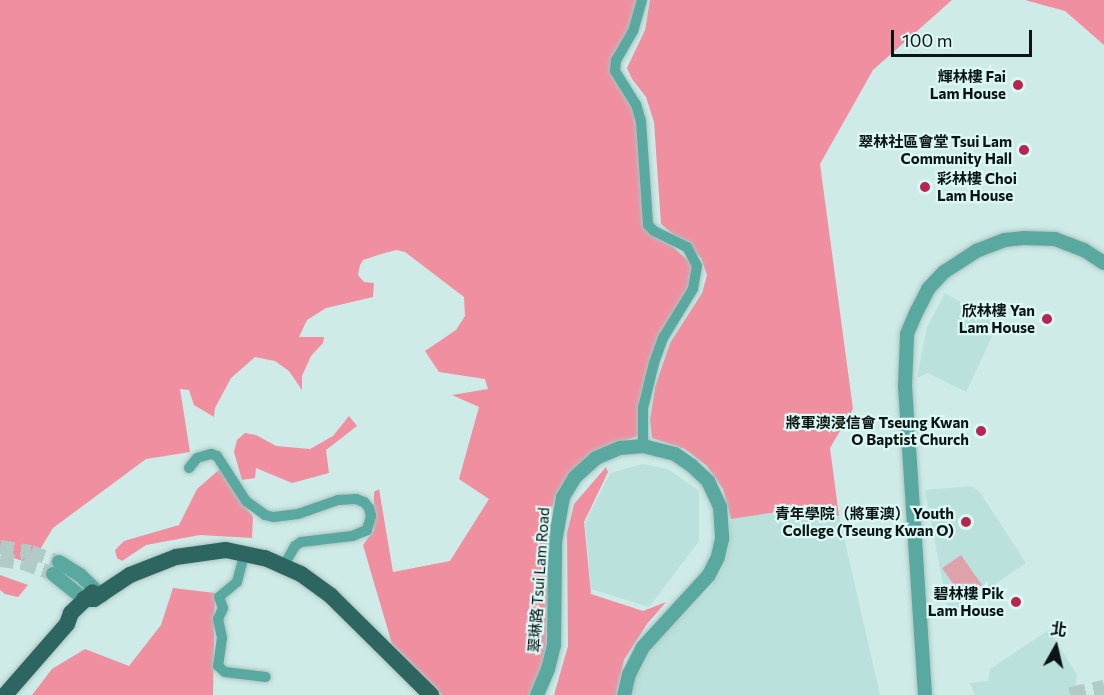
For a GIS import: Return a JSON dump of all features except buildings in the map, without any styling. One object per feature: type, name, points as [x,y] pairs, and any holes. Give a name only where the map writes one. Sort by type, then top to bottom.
[{"type":"main road","points":[[4,695],[67,624],[70,613],[92,595],[130,575],[193,553],[245,552],[284,565],[332,596],[431,695]]},
{"type":"street","points":[[642,0],[633,31],[615,60],[615,71],[636,104],[641,121],[648,225],[654,231],[687,248],[698,266],[693,289],[663,338],[654,363],[643,408],[643,446]]},
{"type":"street","points":[[925,695],[905,360],[908,334],[917,311],[928,289],[944,272],[976,251],[1005,240],[1023,237],[1064,242],[1104,263]]},
{"type":"street","name":"翠琳路 Tsui Lam Road","points":[[537,695],[548,669],[554,645],[555,542],[563,497],[575,477],[596,458],[620,448],[643,446],[675,454],[708,481],[720,507],[723,539],[718,557],[709,575],[643,647],[629,674],[624,695]]},
{"type":"street","points":[[189,468],[196,458],[211,454],[217,456],[246,501],[265,514],[274,517],[298,514],[338,500],[356,499],[364,502],[369,508],[371,516],[367,530],[352,536],[302,542],[295,546],[284,565]]},
{"type":"street","points":[[245,552],[237,582],[219,597],[223,608],[218,619],[222,638],[218,666],[225,672],[266,677]]},
{"type":"street","points":[[56,568],[80,575],[92,595],[56,568]]},
{"type":"shaded area","points":[[0,0],[640,0],[617,68],[637,102],[652,228],[692,264],[696,275],[646,385],[638,436],[593,451],[570,473],[557,492],[549,518],[546,645],[541,668],[529,695],[442,695],[392,644],[363,545],[374,530],[374,492],[379,489],[393,572],[450,561],[489,499],[459,479],[479,407],[452,395],[488,389],[485,379],[439,372],[425,351],[456,330],[465,316],[464,297],[405,252],[396,250],[363,260],[358,275],[364,282],[374,283],[373,297],[326,308],[307,320],[299,337],[324,337],[323,343],[311,356],[302,376],[302,390],[289,371],[275,361],[255,357],[231,378],[215,408],[214,417],[194,405],[189,390],[180,389],[190,452],[146,459],[53,528],[31,564],[0,553]]},
{"type":"shaded area","points":[[650,0],[952,0],[873,70],[820,164],[853,409],[830,448],[839,516],[810,507],[731,519],[723,489],[707,466],[685,449],[652,438],[650,420],[655,387],[670,343],[702,293],[707,275],[701,258],[661,224],[654,122],[646,97],[632,79],[627,68],[645,30]]},
{"type":"shaded area","points":[[1025,0],[1104,0],[1104,45],[1065,11]]},
{"type":"shaded area","points":[[945,293],[970,308],[988,306],[998,324],[966,392],[928,373],[917,378],[927,327]]},
{"type":"shaded area","points":[[349,416],[357,426],[326,450],[329,473],[292,483],[256,468],[255,478],[242,480],[234,452],[237,440],[245,433],[256,435],[276,446],[310,449],[333,436]]},
{"type":"shaded area","points":[[643,464],[668,469],[699,491],[699,541],[649,607],[591,589],[585,523],[610,473]]},
{"type":"shaded area","points":[[606,467],[608,472],[584,522],[591,594],[643,611],[666,602],[647,624],[624,660],[616,695],[554,695],[568,646],[567,533],[574,504]]},
{"type":"shaded area","points":[[220,469],[253,517],[252,538],[200,535],[146,545],[122,561],[117,558],[115,550],[124,541],[179,525],[197,489]]},
{"type":"shaded area","name":"青年學院（將軍澳） Youth College (Tseung Kwan O)","points":[[971,486],[979,491],[1026,563],[949,616],[925,490]]},
{"type":"shaded area","points":[[810,507],[839,516],[880,695],[632,695],[637,677],[654,646],[710,589],[722,571],[729,550],[731,519]]},
{"type":"shaded area","points":[[961,555],[985,589],[966,603],[942,568]]},
{"type":"shaded area","points":[[0,575],[28,585],[18,597],[5,594],[0,590]]},
{"type":"shaded area","points":[[173,588],[215,593],[213,695],[32,695],[52,669],[85,649],[129,666],[161,625]]},
{"type":"shaded area","points":[[1049,630],[1077,675],[1074,695],[975,695],[970,683],[988,681],[990,669]]},
{"type":"tunnel","points":[[0,547],[31,552],[59,562]]},
{"type":"tunnel","points":[[0,560],[23,563],[53,574]]},
{"type":"tunnel","points":[[1070,695],[1104,688]]},
{"type":"place","name":"輝林樓 Fai Lam House","points":[[1018,85]]},
{"type":"place","name":"翠林社區會堂 Tsui Lam Community Hall","points":[[1024,150]]},
{"type":"place","name":"彩林樓 Choi Lam House","points":[[925,187]]},
{"type":"place","name":"欣林樓 Yan Lam House","points":[[1047,319]]},
{"type":"place","name":"將軍澳浸信會 Tseung Kwan O Baptist Church","points":[[981,431]]},
{"type":"place","name":"青年學院（將軍澳） Youth College (Tseung Kwan O)","points":[[966,522]]},
{"type":"place","name":"碧林樓 Pik Lam House","points":[[1016,602]]}]
